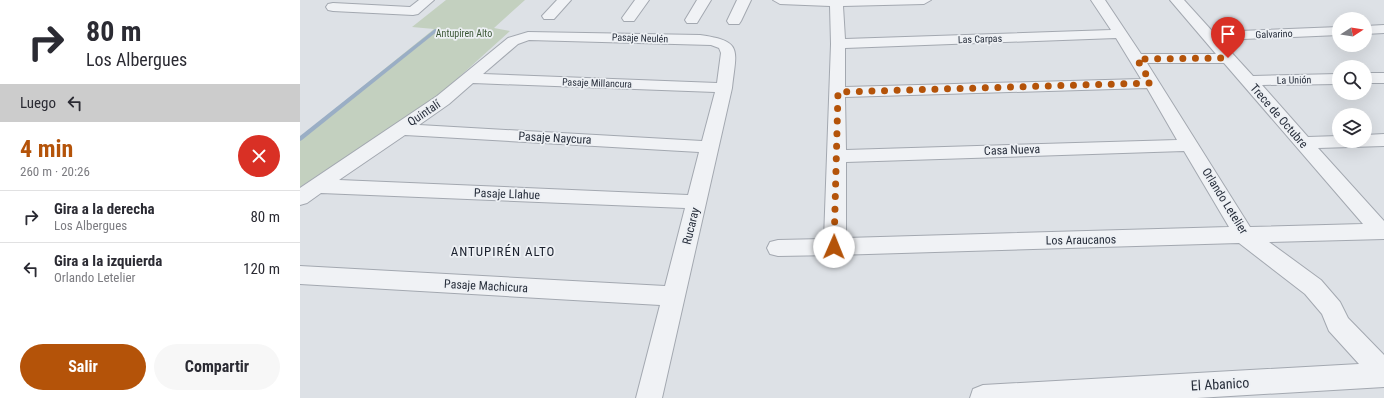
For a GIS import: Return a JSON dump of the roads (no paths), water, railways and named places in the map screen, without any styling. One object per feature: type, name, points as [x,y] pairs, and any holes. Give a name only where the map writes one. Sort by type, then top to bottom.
[{"type":"street","points":[[333,7],[413,11],[428,0]]},
{"type":"street","points":[[549,16],[564,0]]},
{"type":"street","points":[[629,18],[642,0]]},
{"type":"street","points":[[692,20],[704,0]]},
{"type":"street","points":[[734,21],[744,0]]},
{"type":"street","points":[[787,0],[836,2],[924,0]]},
{"type":"street","name":"Orlando Letelier","points":[[1098,0],[1137,59],[1245,236],[1313,287],[1332,309],[1338,324],[1384,374]]},
{"type":"street","name":"Trece de Octubre","points":[[1177,0],[1302,143],[1382,231]]},
{"type":"street","points":[[834,247],[835,156],[838,92],[836,2]]},
{"type":"street","points":[[1372,30],[1384,29]]},
{"type":"street","name":"Galvarino","points":[[1209,36],[1332,31]]},
{"type":"street","name":"Las Carpas","points":[[838,44],[1121,34]]},
{"type":"street","name":"Pasaje Neulén","points":[[547,35],[700,39],[714,41],[726,46],[728,53]]},
{"type":"street","name":"Quintalí","points":[[300,198],[443,100],[513,41],[528,36],[547,35]]},
{"type":"street","name":"Rucaray","points":[[649,398],[724,88],[728,53]]},
{"type":"street","points":[[1137,59],[1228,58]]},
{"type":"street","name":"Pasaje Millancura","points":[[470,78],[724,88]]},
{"type":"street","points":[[1372,78],[1384,78]]},
{"type":"street","name":"La Unión","points":[[1249,81],[1332,79]]},
{"type":"street","points":[[838,92],[1151,83]]},
{"type":"street","name":"Pasaje Naycura","points":[[401,129],[709,147]]},
{"type":"street","points":[[1372,141],[1384,140]]},
{"type":"street","points":[[1302,143],[1332,142]]},
{"type":"street","name":"Casa Nueva","points":[[835,156],[1190,145]]},
{"type":"street","name":"Pasaje Llahue","points":[[317,186],[697,202]]},
{"type":"street","name":"Los Araucanos","points":[[778,248],[1382,231]]},
{"type":"street","name":"Pasaje Machicura","points":[[300,275],[673,296]]},
{"type":"street","name":"El Abanico","points":[[984,398],[1219,391],[1384,374]]},
{"type":"waterway","points":[[300,139],[437,30]]},
{"type":"district","name":"ANTUPIRÉN ALTO","points":[[503,251]]},
{"type":"park label","name":"Antupiren Alto","points":[[464,33]]}]
